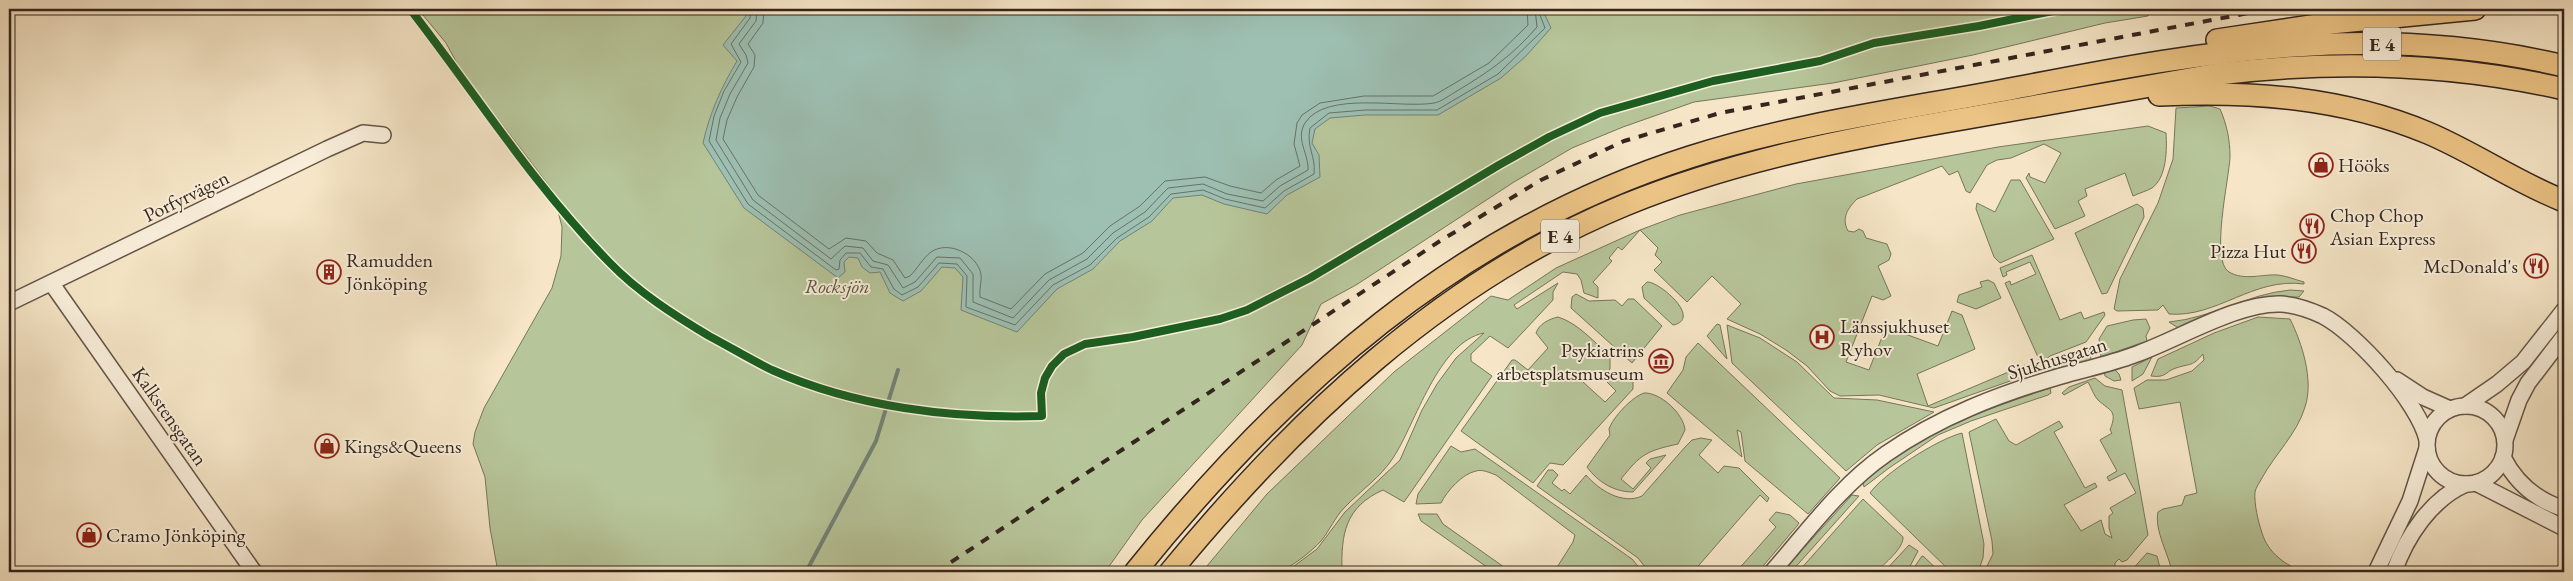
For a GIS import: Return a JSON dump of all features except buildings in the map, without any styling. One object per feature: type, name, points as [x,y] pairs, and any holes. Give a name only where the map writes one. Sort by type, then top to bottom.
[{"type":"highway","points":[[2124,67],[2193,45],[2251,33],[2475,9]]},
{"type":"highway","name":"E 4","points":[[1135,572],[1189,507],[1262,430],[1359,339],[1426,288],[1467,261],[1564,208],[1690,157],[1810,126],[2124,67],[2207,53],[2283,45],[2342,43],[2463,49],[2506,54],[2564,66]]},
{"type":"highway","name":"E 4","points":[[1170,572],[1282,447],[1376,358],[1412,329],[1483,279],[1574,228],[1661,191],[1759,160],[1887,131],[2218,74],[2298,66],[2344,64],[2453,70],[2498,76],[2564,89]]},
{"type":"highway","points":[[2059,101],[2234,94],[2295,98],[2338,105],[2385,118],[2427,133],[2471,154],[2526,186],[2564,201]]},
{"type":"street","name":"Porfyrvägen","points":[[9,303],[52,284],[327,149],[364,133],[383,134]]},
{"type":"street","name":"Kalkstensgatan","points":[[52,284],[254,572]]},
{"type":"street","name":"Sjukhusgatan","points":[[1772,572],[1853,482],[1884,455],[1930,425],[1984,401],[2133,356],[2238,312],[2279,304],[2312,311],[2325,317],[2344,331],[2386,372],[2414,408],[2427,444]]},
{"type":"street","points":[[2376,572],[2410,501],[2431,427],[2439,416],[2457,408],[2511,374],[2564,310]]},
{"type":"street","points":[[2394,572],[2407,541],[2430,511],[2447,494],[2488,477],[2498,468],[2503,457],[2505,440],[2518,400],[2528,383],[2564,336]]},
{"type":"street","name":"Sjukhusgatan","points":[[2386,372],[2423,397],[2457,408]]},
{"type":"street","points":[[2457,408],[2483,410],[2491,415],[2502,430],[2505,440]]},
{"type":"street","points":[[2427,444],[2433,466],[2440,474],[2457,483],[2471,484],[2564,528]]},
{"type":"street","points":[[2503,457],[2521,484],[2547,502],[2564,509]]},
{"type":"green space","name":"Rocksjön","points":[[418,9],[2149,9],[2148,16],[2105,23],[1973,55],[1833,83],[1694,102],[1623,127],[1572,148],[1514,182],[1356,285],[1321,304],[1302,345],[1142,520],[1105,572],[498,572],[490,528],[485,477],[473,444],[475,432],[484,408],[552,288],[561,256],[562,227],[553,191],[460,69],[446,43]]},
{"type":"green space","points":[[2210,106],[2220,109],[2229,145],[2230,157],[2221,237],[2221,252],[2224,265],[2229,272],[2235,275],[2278,275],[2304,282],[2304,284],[2286,283],[2268,286],[2203,310],[2186,314],[2169,314],[2163,305],[2158,310],[2117,311],[2114,309],[2120,279],[2158,203],[2173,159],[2176,108]]},
{"type":"green space","points":[[2148,126],[2166,133],[2166,155],[2163,170],[2161,177],[2152,188],[2133,196],[2125,173],[2085,189],[2087,196],[2078,201],[2085,216],[2055,229],[2026,178],[2029,173],[2030,177],[2045,183],[2061,153],[2044,144],[2011,158],[1997,160],[1987,165],[1970,193],[1966,191],[1958,171],[1949,175],[1942,166],[1857,199],[1854,202],[1846,214],[1846,226],[1848,231],[1854,232],[1859,229],[1863,231],[1866,238],[1887,244],[1891,254],[1889,260],[1878,266],[1891,296],[1883,300],[1872,296],[1846,362],[1869,370],[1886,327],[1938,346],[1952,311],[1962,315],[1975,349],[1917,374],[1928,406],[2025,365],[2029,370],[2027,375],[1934,408],[1879,395],[1840,396],[1830,391],[1807,366],[1786,350],[1760,334],[1727,319],[1741,304],[1712,276],[1687,302],[1654,270],[1662,262],[1655,255],[1658,248],[1640,230],[1680,215],[1796,184],[1998,147]]},
{"type":"green space","points":[[2011,180],[2020,180],[2054,239],[2000,263],[1994,257],[1976,209],[1977,203],[1995,212]]},
{"type":"green space","points":[[2137,204],[2143,208],[2144,217],[2107,293],[2102,294],[2075,233]]},
{"type":"green space","points":[[1640,230],[1622,250],[1618,247],[1609,258],[1612,261],[1593,282],[1598,287],[1598,298],[1584,293],[1581,280],[1577,274],[1563,272],[1514,305],[1517,309],[1558,283],[1553,292],[1553,300],[1508,348],[1490,336],[1471,354],[1471,361],[1492,376],[1404,502],[1383,490],[1370,497],[1353,513],[1345,534],[1342,572],[1317,570],[1315,572],[1286,572],[1317,549],[1345,512],[1400,460],[1422,410],[1437,384],[1456,358],[1484,333],[1468,340],[1454,351],[1441,367],[1402,443],[1388,465],[1345,507],[1321,541],[1307,554],[1289,567],[1273,573],[1202,572],[1267,494],[1394,372],[1491,296],[1508,300],[1556,268]]},
{"type":"green space","points":[[2032,255],[2060,320],[2081,312],[2084,319],[2104,312],[2105,315],[2086,342],[2050,356],[2041,364],[2005,283],[2010,281],[2011,285],[2036,274],[2030,262],[2006,272],[2007,275],[2003,277],[2000,268]]},
{"type":"green space","points":[[1988,280],[1994,283],[2001,298],[1976,309],[1957,302],[1959,295],[1982,287],[1980,282]]},
{"type":"green space","points":[[1647,282],[1660,287],[1676,301],[1681,308],[1683,316],[1681,321],[1673,325],[1644,298],[1642,287]]},
{"type":"green space","points":[[2304,291],[2299,297],[2271,298],[2180,329],[2169,322],[2200,316],[2274,292]]},
{"type":"green space","points":[[1576,294],[1589,301],[1615,300],[1622,306],[1628,299],[1634,299],[1662,326],[1632,363],[1571,308],[1572,297]]},
{"type":"green space","points":[[1558,317],[1579,329],[1610,356],[1610,369],[1602,378],[1594,370],[1583,382],[1605,402],[1616,391],[1607,382],[1616,373],[1624,373],[1633,378],[1633,389],[1563,465],[1550,463],[1533,483],[1461,431],[1512,360],[1515,360],[1528,370],[1548,348],[1536,333],[1545,322]]},
{"type":"green space","points":[[2258,317],[2290,319],[2299,339],[2305,362],[2308,385],[2305,407],[2297,426],[2258,485],[2255,497],[2259,523],[2265,540],[2273,553],[2291,566],[2305,572],[2172,572],[2158,527],[2158,512],[2182,505],[2185,496],[2197,493],[2180,402],[2139,409],[2134,388],[2147,380],[2166,380],[2192,371],[2204,360],[2203,354],[2191,364],[2176,368],[2163,375],[2151,376],[2158,359],[2214,333]]},
{"type":"green space","points":[[2146,319],[2150,328],[2146,336],[2147,341],[2101,357],[2099,339],[2107,326]]},
{"type":"green space","points":[[1717,324],[1720,325],[1727,359],[1707,336]]},
{"type":"green space","points":[[1727,325],[1760,338],[1797,362],[1834,398],[1877,400],[1934,412],[1877,445],[1846,471],[1732,363]]},
{"type":"green space","points":[[1698,343],[1840,478],[1808,514],[1745,461],[1741,432],[1737,430],[1742,457],[1667,393],[1683,370],[1686,357]]},
{"type":"green space","points":[[2087,350],[2090,353],[2091,360],[2052,372],[2053,361]]},
{"type":"green space","points":[[2152,357],[2143,374],[2132,381],[2132,367]]},
{"type":"green space","points":[[2114,369],[2119,374],[2121,380],[2114,381],[2105,376],[2104,370]]},
{"type":"green space","points":[[2095,378],[2105,386],[2122,390],[2148,535],[2127,560],[2122,562],[2119,559],[2115,563],[2115,572],[1984,572],[1993,554],[1992,541],[1969,432],[1996,419],[2009,441],[2016,445],[2059,421],[2063,427],[2054,432],[2085,488],[2095,483],[2097,487],[2064,505],[2081,531],[2101,520],[2105,534],[2112,538],[2109,528],[2109,516],[2113,513],[2110,508],[2136,493],[2125,473],[2109,481],[2107,477],[2117,471],[2100,440],[2112,433],[2110,430],[2113,418],[2112,412],[2097,398],[2088,382],[2064,395],[2062,393],[2069,387]]},
{"type":"green space","points":[[2050,388],[2051,393],[2048,395],[1971,421],[1938,435],[1864,487],[1863,483],[1865,480],[1887,463],[1931,436],[1975,415]]},
{"type":"green space","points":[[1644,393],[1657,396],[1670,405],[1680,417],[1685,430],[1678,444],[1658,449],[1639,459],[1621,479],[1633,489],[1651,468],[1646,463],[1650,459],[1666,455],[1633,492],[1626,492],[1601,482],[1587,467],[1610,435],[1609,429],[1611,424],[1619,413],[1639,395]]},
{"type":"green space","points":[[1962,433],[1984,544],[1983,558],[1978,572],[1951,572],[1870,493],[1887,476],[1912,458],[1939,442]]},
{"type":"green space","points":[[1701,438],[1712,440],[1699,455],[1718,473],[1724,466],[1739,468],[1769,498],[1767,502],[1760,495],[1693,572],[1649,572],[1638,558],[1537,486],[1548,470],[1553,470],[1558,475],[1552,483],[1562,491],[1564,489],[1570,494],[1586,475],[1604,491],[1619,497],[1627,499],[1642,496],[1692,440]]},
{"type":"green space","points":[[1451,446],[1461,452],[1475,449],[1632,559],[1643,572],[1554,572],[1573,542],[1575,535],[1496,475],[1481,470],[1460,479],[1447,493],[1441,503],[1416,504],[1418,494]]},
{"type":"green space","points":[[1852,495],[1859,496],[1791,572],[1782,572]]},
{"type":"green space","points":[[1863,499],[1903,537],[1900,546],[1893,556],[1876,572],[1798,572]]},
{"type":"green space","points":[[1776,512],[1790,515],[1799,523],[1758,572],[1736,572],[1776,527],[1769,520]]},
{"type":"green space","points":[[1418,514],[1437,514],[1443,524],[1511,572],[1494,572],[1421,521]]},
{"type":"green space","points":[[1909,545],[1918,551],[1907,572],[1884,572]]},
{"type":"green space","points":[[2147,553],[2157,556],[2161,572],[2130,572]]},
{"type":"green space","points":[[1923,556],[1940,572],[1911,572]]},
{"type":"water","name":"Rocksjön","points":[[746,9],[1546,9],[1545,15],[1551,28],[1526,56],[1501,78],[1438,115],[1365,115],[1330,118],[1315,129],[1312,143],[1319,155],[1320,177],[1287,195],[1267,214],[1224,204],[1202,195],[1173,198],[1152,221],[1120,241],[1093,269],[1057,289],[1017,332],[961,310],[963,277],[955,268],[942,267],[921,291],[903,301],[890,293],[880,272],[870,273],[862,267],[858,258],[849,257],[844,262],[845,272],[838,278],[744,208],[703,143],[717,100],[737,61],[723,45],[746,16]]},
{"type":"waterway","points":[[806,572],[876,441],[898,370]]},
{"type":"railway","points":[[936,572],[1440,241],[1541,180],[1624,141],[1720,113],[2270,9]]},
{"type":"marked path","points":[[2129,9],[2145,13],[2162,9]]},
{"type":"cycle path","points":[[410,9],[556,203],[621,274],[670,311],[709,336],[756,362],[804,383],[870,402],[904,408],[939,413],[1008,416],[1042,416],[1041,393],[1045,378],[1052,366],[1064,354],[1085,344],[1133,337],[1220,319],[1247,310],[1310,278],[1549,137],[1600,113],[1713,81],[1820,61],[1874,43],[1979,26],[2063,9]]},
{"type":"place","name":"Hööks","points":[[2321,165]]},
{"type":"place","name":"Chop Chop Asian Express","points":[[2312,226]]},
{"type":"place","name":"Pizza Hut","points":[[2304,251]]},
{"type":"place","name":"McDonald's","points":[[2536,266]]},
{"type":"place","name":"Ramudden Jönköping","points":[[329,272]]},
{"type":"place","name":"Länssjukhuset Ryhov","points":[[1822,337]]},
{"type":"place","name":"Psykiatrins arbetsplatsmuseum","points":[[1661,361]]},
{"type":"place","name":"Kings&Queens","points":[[327,446]]},
{"type":"place","name":"Cramo Jönköping","points":[[89,535]]}]
